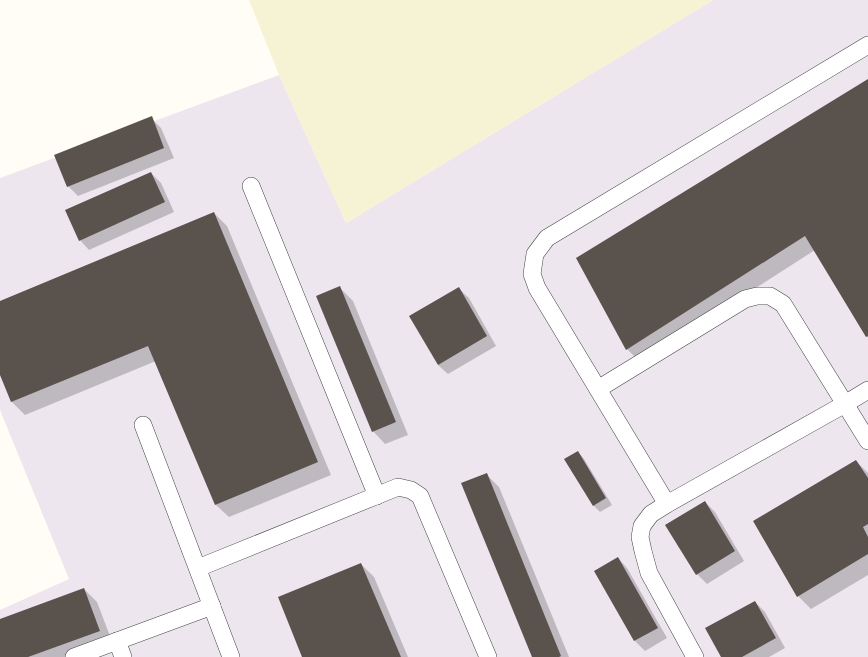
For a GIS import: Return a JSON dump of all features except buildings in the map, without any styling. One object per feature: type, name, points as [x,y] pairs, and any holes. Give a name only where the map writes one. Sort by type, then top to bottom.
[{"type":"lane","points":[[667,504],[537,288],[532,274],[535,254],[547,238],[868,45]]},
{"type":"lane","points":[[251,186],[377,496]]},
{"type":"lane","points":[[598,388],[745,299],[757,296],[770,296],[783,304],[868,441]]},
{"type":"lane","points":[[695,657],[649,573],[640,537],[642,526],[651,514],[667,504],[868,390]]},
{"type":"lane","points":[[143,425],[231,657]]},
{"type":"lane","points":[[198,568],[398,487],[411,490],[420,496],[488,657]]},
{"type":"lane","points":[[74,657],[212,606]]},
{"type":"lane","points":[[117,641],[123,657]]},
{"type":"shaded area","points":[[249,0],[713,0],[346,223],[279,75]]},
{"type":"shaded area","points":[[713,0],[868,0],[868,657],[0,657],[0,610],[69,579],[0,410],[0,178],[279,75],[346,223]]}]
